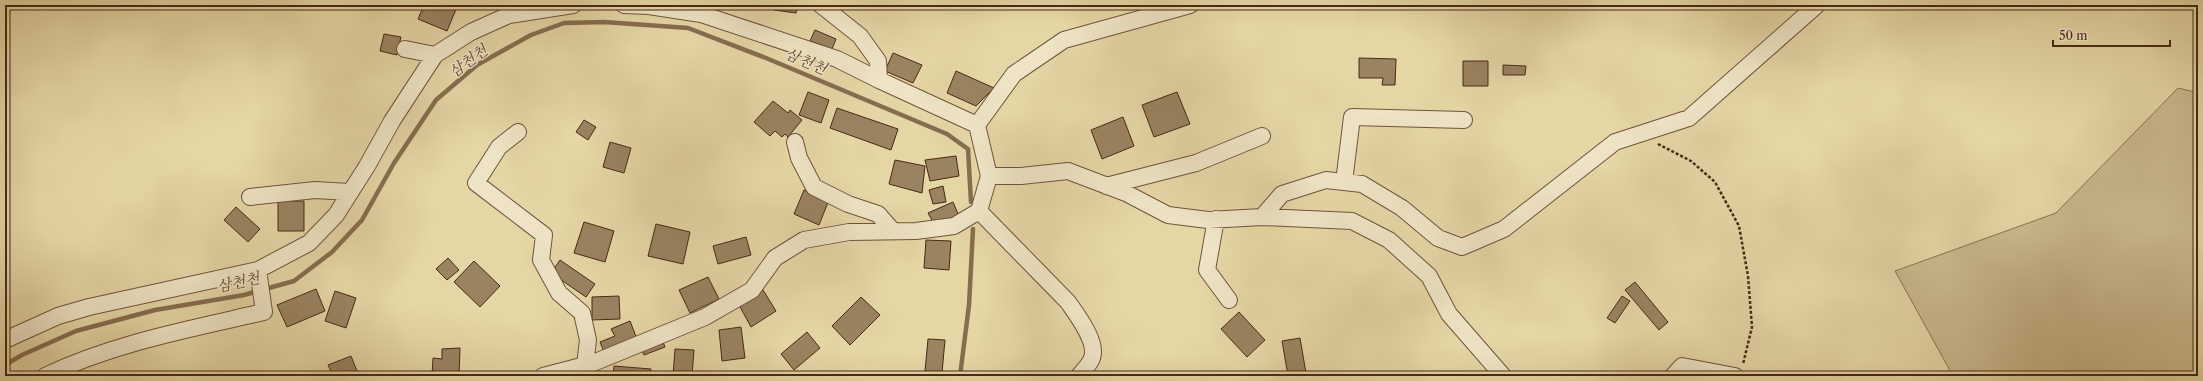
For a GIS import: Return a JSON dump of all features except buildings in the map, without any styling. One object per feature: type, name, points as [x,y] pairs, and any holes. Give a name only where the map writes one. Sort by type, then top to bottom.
[{"type":"street","points":[[5,340],[58,316],[89,307],[259,275],[309,243],[336,215],[392,121],[435,55],[470,32],[509,15],[573,5]]},
{"type":"street","points":[[624,5],[649,6],[701,14],[837,59],[977,125]]},
{"type":"street","points":[[821,5],[860,36],[878,61],[879,80]]},
{"type":"street","points":[[543,376],[585,365],[705,317],[752,290],[775,258],[804,240],[849,232],[893,231],[954,226],[980,211],[989,176],[977,125],[1014,74],[1064,40],[1190,5]]},
{"type":"street","points":[[1262,217],[1282,194],[1326,180],[1362,184],[1402,208],[1438,238],[1462,247],[1504,229],[1615,142],[1689,118],[1817,5]]},
{"type":"street","points":[[405,49],[435,55]]},
{"type":"street","points":[[1344,182],[1352,117],[1464,120]]},
{"type":"street","points":[[518,132],[499,147],[476,183],[544,235],[541,260],[559,293],[582,313],[588,340],[585,365]]},
{"type":"street","points":[[1106,186],[1196,163],[1262,136]]},
{"type":"street","points":[[794,142],[799,158],[814,187],[848,204],[878,214],[893,231]]},
{"type":"street","points":[[989,176],[1021,176],[1068,171],[1126,193],[1168,214],[1216,219],[1262,217],[1352,221],[1388,240],[1429,276],[1449,314],[1503,376]]},
{"type":"street","points":[[250,196],[315,190],[350,192]]},
{"type":"street","points":[[980,211],[1068,302],[1080,319],[1093,346],[1092,358],[1079,376]]},
{"type":"street","points":[[1216,219],[1207,270],[1229,300]]},
{"type":"street","points":[[44,376],[78,360],[157,337],[264,312],[259,275]]},
{"type":"street","points":[[1673,376],[1682,366],[1739,372]]},
{"type":"path","points":[[1640,134],[1691,161],[1715,182],[1739,226],[1748,276],[1752,327],[1739,372]]},
{"type":"shaded area","points":[[2178,88],[2198,93],[2198,376],[1953,376],[1895,271],[2056,213]]},
{"type":"waterway","name":"삼천천","points":[[5,365],[22,355],[76,331],[155,310],[244,295],[294,281],[332,252],[362,220],[394,163],[436,100],[477,65],[531,35],[564,23],[604,22],[688,28],[766,58],[947,134],[968,149],[971,202]]},
{"type":"waterway","name":"삼천천","points":[[960,376],[969,305],[973,229]]}]
